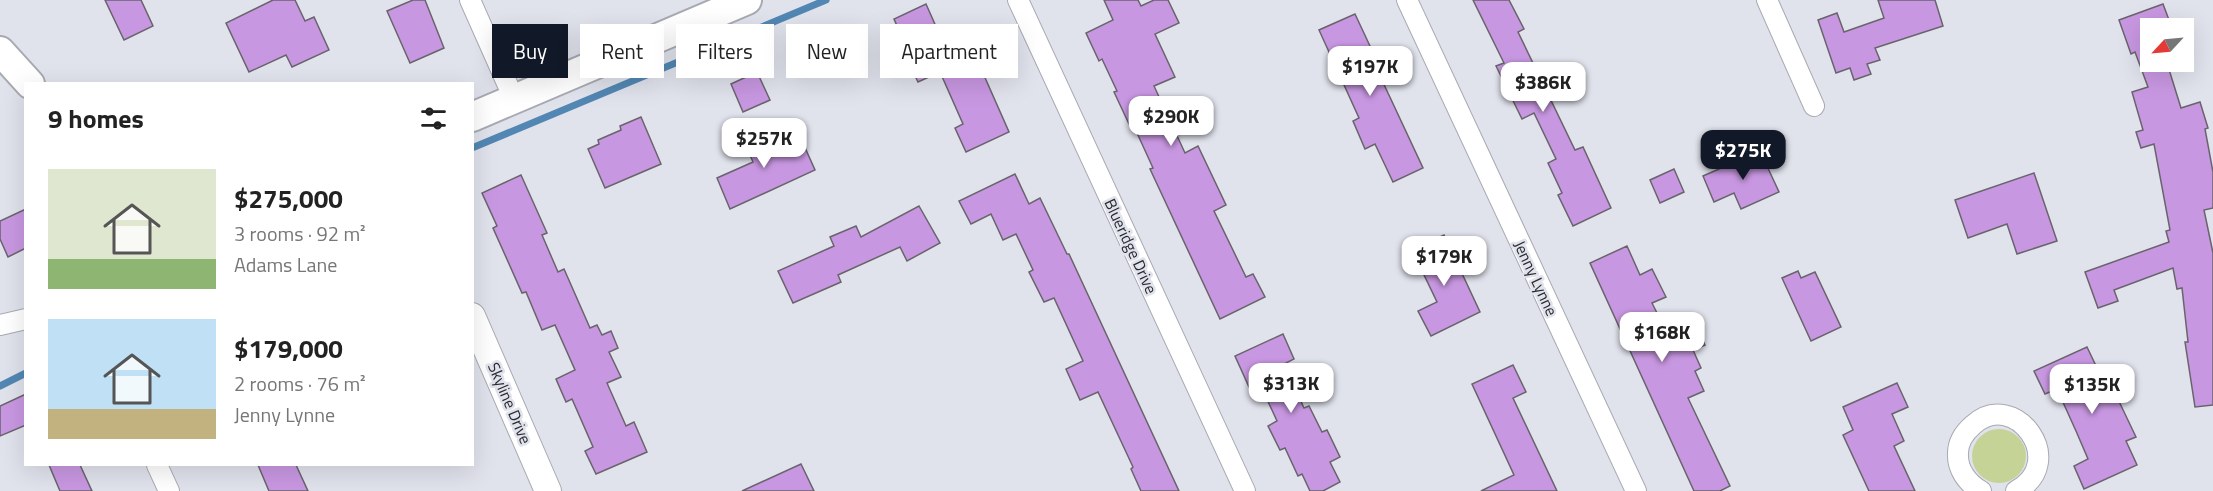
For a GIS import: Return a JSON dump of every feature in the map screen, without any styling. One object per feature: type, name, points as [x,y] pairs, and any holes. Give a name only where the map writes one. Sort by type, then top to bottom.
[{"type":"main road","points":[[474,116],[747,0]]},
{"type":"main road","points":[[0,51],[28,82]]},
{"type":"street","points":[[470,0],[514,99]]},
{"type":"street","name":"Blueridge Drive","points":[[1018,0],[1245,491]]},
{"type":"street","name":"Jenny Lynne","points":[[1407,0],[1636,491]]},
{"type":"street","points":[[1767,0],[1814,106]]},
{"type":"street","points":[[0,325],[24,319]]},
{"type":"street","name":"Skyline Drive","points":[[474,320],[548,491]]},
{"type":"street","points":[[1981,491],[1965,478],[1958,453],[1960,441],[1977,421],[1988,416],[2001,415],[2013,418],[2025,425],[2034,436],[2038,450],[2038,464],[2032,477],[2016,491]]},
{"type":"street","points":[[157,466],[169,491]]},
{"type":"green space","points":[[1994,429],[2004,429],[2018,437],[2024,446],[2026,456],[2024,466],[2018,475],[2004,483],[1994,483],[1977,471],[1972,461],[1972,451],[1984,434]]},
{"type":"building","points":[[105,0],[141,0],[153,26],[124,40]]},
{"type":"building","points":[[273,0],[295,0],[305,21],[314,17],[329,50],[292,67],[286,55],[249,72],[226,23]]},
{"type":"building","points":[[413,0],[425,0],[444,48],[410,63],[387,11]]},
{"type":"building","points":[[1104,0],[1138,0],[1141,6],[1154,0],[1168,0],[1179,23],[1155,34],[1175,77],[1154,86],[1185,153],[1198,146],[1226,205],[1214,211],[1246,277],[1253,274],[1265,297],[1220,319],[1150,169],[1153,168],[1132,122],[1129,124],[1102,59],[1099,61],[1086,33],[1113,20]]},
{"type":"building","points":[[1473,0],[1509,0],[1524,29],[1518,32],[1575,150],[1583,147],[1611,208],[1573,226],[1558,195],[1562,193],[1548,163],[1556,159],[1534,113],[1522,119],[1496,66],[1504,63]]},
{"type":"building","points":[[1878,0],[1935,0],[1943,26],[1875,48],[1880,60],[1867,64],[1871,74],[1854,80],[1850,68],[1836,73],[1818,20],[1837,13],[1844,32],[1884,18]]},
{"type":"building","points":[[926,4],[935,24],[896,24],[894,19]]},
{"type":"building","points":[[2163,4],[2168,18],[2140,18],[2140,65],[2135,52],[2131,54],[2119,20]]},
{"type":"building","points":[[1355,14],[1384,76],[1381,78],[1423,168],[1393,182],[1375,144],[1365,149],[1353,121],[1359,118],[1319,30]]},
{"type":"building","points":[[2142,72],[2170,72],[2181,108],[2200,102],[2208,128],[2205,129],[2213,172],[2213,208],[2204,210],[2213,253],[2213,405],[2195,407],[2185,342],[2188,342],[2182,288],[2177,289],[2173,268],[2114,290],[2118,301],[2098,308],[2085,272],[2169,242],[2166,231],[2170,230],[2154,144],[2141,148],[2136,132],[2143,130],[2132,92],[2148,87]]},
{"type":"building","points":[[744,78],[760,78],[770,100],[743,112],[731,84]]},
{"type":"building","points":[[943,78],[985,78],[1009,132],[966,152],[955,128],[963,124]]},
{"type":"building","points":[[641,117],[661,164],[605,188],[588,149],[599,144],[598,140],[621,130],[620,126]]},
{"type":"building","points":[[766,126],[778,152],[802,141],[815,170],[730,209],[717,178],[753,162],[742,136]]},
{"type":"building","points":[[1760,151],[1779,192],[1741,209],[1734,193],[1714,202],[1703,176]]},
{"type":"building","points":[[1674,169],[1684,192],[1660,203],[1650,180]]},
{"type":"building","points":[[2034,173],[2057,241],[2017,254],[2007,224],[1968,238],[1955,200]]},
{"type":"building","points":[[1015,174],[1029,204],[1040,198],[1069,254],[1179,491],[1141,491],[1131,469],[1133,467],[1098,392],[1080,400],[1066,369],[1083,361],[1054,298],[1044,302],[1029,272],[1033,270],[1016,234],[1003,240],[991,214],[971,224],[959,201]]},
{"type":"building","points":[[521,175],[547,233],[542,235],[558,272],[564,269],[590,328],[597,325],[602,335],[611,331],[618,348],[609,352],[621,377],[607,383],[626,426],[634,422],[647,452],[596,474],[585,451],[593,447],[572,399],[566,402],[556,379],[575,370],[555,325],[542,330],[526,292],[522,293],[493,228],[497,226],[482,193]]},
{"type":"building","points":[[919,206],[940,243],[907,261],[900,247],[838,275],[841,282],[793,303],[778,271],[834,246],[830,237],[856,226],[861,237]]},
{"type":"building","points":[[24,210],[24,249],[8,257],[0,239],[0,221]]},
{"type":"building","points":[[1444,235],[1480,312],[1431,336],[1418,311],[1437,302],[1412,250]]},
{"type":"building","points":[[1627,246],[1640,275],[1652,269],[1666,297],[1652,303],[1667,333],[1693,321],[1705,345],[1693,350],[1701,368],[1695,371],[1704,391],[1688,398],[1730,486],[1720,491],[1694,491],[1590,263]]},
{"type":"building","points":[[1798,271],[1801,278],[1815,272],[1841,327],[1811,341],[1782,278]]},
{"type":"building","points":[[1283,334],[1294,359],[1284,364],[1304,408],[1309,406],[1322,432],[1327,430],[1340,457],[1330,462],[1340,482],[1323,491],[1310,491],[1302,474],[1298,476],[1285,448],[1280,450],[1268,426],[1277,421],[1259,382],[1249,387],[1235,356]]},
{"type":"building","points":[[2087,347],[2098,370],[2106,367],[2118,392],[2115,393],[2136,437],[2126,441],[2137,465],[2084,489],[2074,466],[2088,459],[2057,389],[2045,394],[2034,371]]},
{"type":"building","points":[[1513,365],[1526,392],[1513,398],[1557,491],[1481,491],[1514,475],[1472,384]]},
{"type":"building","points":[[1897,383],[1908,407],[1892,414],[1904,441],[1894,446],[1915,491],[1869,491],[1843,435],[1853,430],[1843,407]]},
{"type":"building","points":[[24,395],[24,426],[0,436],[0,406]]},
{"type":"building","points":[[801,464],[814,491],[742,491]]},
{"type":"building","points":[[49,466],[80,466],[92,491],[60,491]]},
{"type":"building","points":[[258,466],[296,466],[308,491],[269,491]]},
{"type":"waterway","points":[[474,147],[826,0]]},
{"type":"waterway","points":[[0,386],[24,374]]}]
